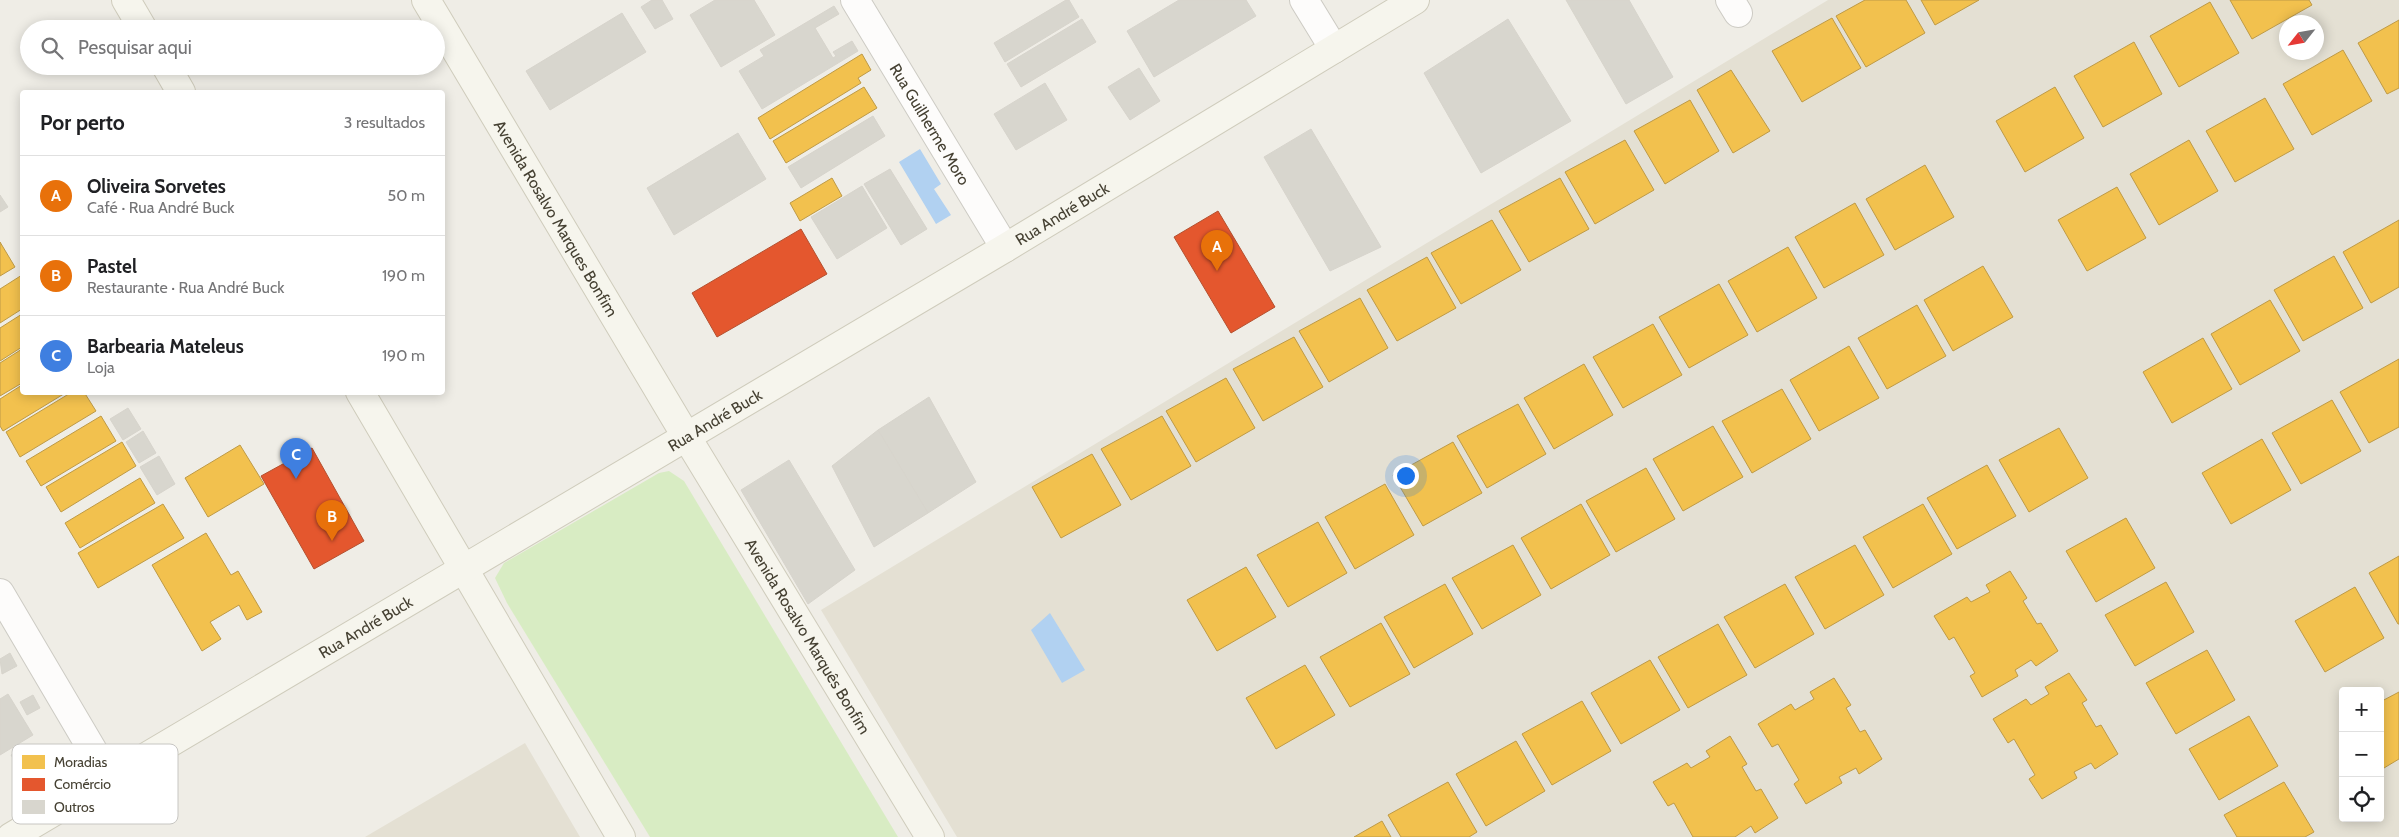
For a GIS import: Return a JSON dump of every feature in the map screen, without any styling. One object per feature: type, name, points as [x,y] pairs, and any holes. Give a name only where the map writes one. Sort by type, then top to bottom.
[{"type":"street","points":[[126,0],[138,20]]},
{"type":"street","name":"Avenida Rosalvo Marques Bonfim","points":[[426,0],[438,20]]},
{"type":"street","name":"Rua Guilherme Moro","points":[[855,0],[1005,248]]},
{"type":"street","points":[[1304,0],[1334,48]]},
{"type":"street","name":"Rua André Buck","points":[[166,744],[1005,248],[1415,0]]},
{"type":"street","name":"Avenida Rosalvo Marques Bonfim","points":[[445,32],[686,436]]},
{"type":"street","points":[[171,75],[180,90]]},
{"type":"street","points":[[362,395],[621,837]]},
{"type":"street","name":"Avenida Rosalvo Marquês Bonfim","points":[[686,436],[930,837]]},
{"type":"street","points":[[0,593],[89,744]]},
{"type":"street","name":"Rua André Buck","points":[[11,837],[33,824]]},
{"type":"shaded area","points":[[1828,0],[2399,0],[2399,837],[957,837],[821,610]]},
{"type":"shaded area","points":[[525,743],[580,837],[365,837]]},
{"type":"green space","points":[[669,471],[684,481],[898,837],[650,837],[507,603],[495,578],[504,563],[659,473]]},
{"type":"water","points":[[920,149],[941,184],[934,189],[951,215],[936,224],[899,162]]},
{"type":"water","points":[[1050,613],[1085,670],[1062,683],[1031,630]]},
{"type":"building: Moradias","points":[[1865,0],[1906,0],[1925,33],[1866,67],[1836,16]]},
{"type":"building: Moradias","points":[[1921,0],[1979,0],[1935,25]]},
{"type":"building: Moradias","points":[[2230,0],[2309,0],[2312,5],[2294,15],[2279,15],[2279,24],[2252,39]]},
{"type":"building: Moradias","points":[[2210,2],[2239,53],[2179,87],[2150,36]]},
{"type":"building: Moradias","points":[[1832,18],[1861,68],[1802,102],[1772,51]]},
{"type":"building: Moradias","points":[[2399,20],[2399,88],[2387,94],[2358,43]]},
{"type":"building: Moradias","points":[[2134,42],[2162,94],[2103,127],[2074,76]]},
{"type":"building: Moradias","points":[[2343,50],[2372,101],[2312,135],[2283,84]]},
{"type":"building: Moradias","points":[[862,54],[871,70],[858,78],[861,83],[770,139],[758,118]]},
{"type":"building: Moradias","points":[[1731,70],[1770,131],[1733,153],[1697,90]]},
{"type":"building: Moradias","points":[[864,87],[877,108],[786,163],[773,141]]},
{"type":"building: Moradias","points":[[2055,87],[2084,138],[2025,172],[1996,121]]},
{"type":"building: Moradias","points":[[2265,98],[2294,149],[2235,182],[2206,131]]},
{"type":"building: Moradias","points":[[1690,100],[1719,151],[1665,184],[1634,131]]},
{"type":"building: Moradias","points":[[1625,140],[1654,190],[1595,224],[1565,172]]},
{"type":"building: Moradias","points":[[2189,140],[2218,191],[2159,225],[2130,174]]},
{"type":"building: Moradias","points":[[1925,165],[1954,217],[1895,250],[1866,199]]},
{"type":"building: Moradias","points":[[832,178],[842,196],[800,221],[790,203]]},
{"type":"building: Moradias","points":[[1560,178],[1589,229],[1529,262],[1499,211]]},
{"type":"building: Moradias","points":[[2117,187],[2146,238],[2087,271],[2058,220]]},
{"type":"building: Moradias","points":[[1855,203],[1884,255],[1824,288],[1795,237]]},
{"type":"building: Moradias","points":[[1492,220],[1521,270],[1461,304],[1431,253]]},
{"type":"building: Moradias","points":[[2399,220],[2399,287],[2371,303],[2343,252]]},
{"type":"building: Moradias","points":[[0,242],[15,267],[0,276]]},
{"type":"building: Moradias","points":[[1788,247],[1817,298],[1757,332],[1728,281]]},
{"type":"building: Moradias","points":[[2334,256],[2363,308],[2303,341],[2274,290]]},
{"type":"building: Moradias","points":[[1427,257],[1456,308],[1397,341],[1367,290]]},
{"type":"building: Moradias","points":[[1983,266],[2013,317],[1953,351],[1924,300]]},
{"type":"building: Moradias","points":[[20,276],[20,310],[0,323],[0,289]]},
{"type":"building: Moradias","points":[[1719,284],[1748,335],[1689,368],[1659,317]]},
{"type":"building: Moradias","points":[[1360,298],[1388,348],[1329,382],[1299,331]]},
{"type":"building: Moradias","points":[[2270,300],[2300,351],[2240,385],[2211,334]]},
{"type":"building: Moradias","points":[[1917,305],[1946,356],[1887,389],[1858,338]]},
{"type":"building: Moradias","points":[[20,315],[20,348],[0,361],[0,328]]},
{"type":"building: Moradias","points":[[1653,324],[1682,375],[1623,408],[1593,357]]},
{"type":"building: Moradias","points":[[1294,337],[1323,387],[1263,421],[1233,369]]},
{"type":"building: Moradias","points":[[2203,338],[2232,389],[2172,423],[2143,372]]},
{"type":"building: Moradias","points":[[1849,346],[1879,398],[1819,431],[1790,380]]},
{"type":"building: Moradias","points":[[20,350],[20,384],[0,396],[0,363]]},
{"type":"building: Moradias","points":[[2399,359],[2399,427],[2369,443],[2340,392]]},
{"type":"building: Moradias","points":[[1584,364],[1613,415],[1554,449],[1524,398]]},
{"type":"building: Moradias","points":[[1226,378],[1255,428],[1196,462],[1166,411]]},
{"type":"building: Moradias","points":[[20,386],[20,395],[62,395],[3,431],[0,426],[0,399]]},
{"type":"building: Moradias","points":[[1782,389],[1811,439],[1752,473],[1722,421]]},
{"type":"building: Moradias","points":[[67,395],[86,395],[96,411],[20,457],[6,432]]},
{"type":"building: Moradias","points":[[2332,400],[2361,451],[2301,484],[2272,433]]},
{"type":"building: Moradias","points":[[1518,404],[1546,454],[1487,488],[1457,436]]},
{"type":"building: Moradias","points":[[101,416],[116,441],[41,486],[26,461]]},
{"type":"building: Moradias","points":[[1162,416],[1191,466],[1131,500],[1101,449]]},
{"type":"building: Moradias","points":[[1713,426],[1743,477],[1683,511],[1653,459]]},
{"type":"building: Moradias","points":[[2059,428],[2088,478],[2029,512],[1999,460]]},
{"type":"building: Moradias","points":[[2262,439],[2291,490],[2231,524],[2202,473]]},
{"type":"building: Moradias","points":[[122,442],[136,466],[61,512],[46,487]]},
{"type":"building: Moradias","points":[[1453,442],[1482,493],[1423,526],[1393,475]]},
{"type":"building: Moradias","points":[[240,445],[264,484],[208,517],[185,478]]},
{"type":"building: Moradias","points":[[1092,454],[1121,505],[1061,538],[1032,487]]},
{"type":"building: Moradias","points":[[1987,465],[2016,516],[1957,549],[1927,498]]},
{"type":"building: Moradias","points":[[1646,468],[1675,519],[1616,552],[1586,501]]},
{"type":"building: Moradias","points":[[140,478],[155,503],[80,548],[65,523]]},
{"type":"building: Moradias","points":[[1385,484],[1414,535],[1355,569],[1325,517]]},
{"type":"building: Moradias","points":[[163,504],[184,538],[98,588],[78,553]]},
{"type":"building: Moradias","points":[[1581,504],[1610,555],[1551,589],[1521,538]]},
{"type":"building: Moradias","points":[[1923,504],[1952,554],[1893,588],[1863,537]]},
{"type":"building: Moradias","points":[[2126,518],[2155,568],[2096,602],[2066,551]]},
{"type":"building: Moradias","points":[[1318,522],[1347,573],[1288,607],[1257,555]]},
{"type":"building: Moradias","points":[[206,533],[231,575],[238,571],[262,612],[247,620],[239,605],[210,622],[221,639],[202,651],[152,565]]},
{"type":"building: Moradias","points":[[1513,545],[1541,595],[1482,629],[1452,578]]},
{"type":"building: Moradias","points":[[1855,545],[1884,595],[1825,629],[1795,577]]},
{"type":"building: Moradias","points":[[2399,556],[2399,624],[2398,624],[2369,573]]},
{"type":"building: Moradias","points":[[1246,567],[1276,617],[1217,651],[1187,600]]},
{"type":"building: Moradias","points":[[2010,571],[2027,598],[2023,601],[2037,624],[2041,623],[2058,651],[2036,666],[2031,660],[2015,670],[2018,676],[1982,697],[1970,676],[1975,673],[1954,637],[1949,640],[1934,616],[1967,597],[1971,602],[1990,592],[1986,585]]},
{"type":"building: Moradias","points":[[2166,582],[2194,632],[2135,666],[2105,615]]},
{"type":"building: Moradias","points":[[1445,584],[1473,634],[1414,668],[1384,617]]},
{"type":"building: Moradias","points":[[1785,584],[1814,634],[1755,668],[1724,617]]},
{"type":"building: Moradias","points":[[2355,587],[2384,638],[2325,672],[2295,621]]},
{"type":"building: Moradias","points":[[1381,623],[1410,674],[1350,707],[1320,657]]},
{"type":"building: Moradias","points":[[1718,624],[1747,675],[1688,708],[1658,657]]},
{"type":"building: Moradias","points":[[2207,650],[2235,700],[2176,734],[2146,683]]},
{"type":"building: Moradias","points":[[1650,660],[1680,710],[1621,744],[1591,693]]},
{"type":"building: Moradias","points":[[1305,665],[1335,715],[1276,749],[1246,698]]},
{"type":"building: Moradias","points":[[2069,673],[2087,700],[2082,703],[2096,727],[2101,725],[2118,754],[2095,769],[2091,763],[2074,772],[2077,778],[2042,799],[2029,779],[2035,775],[2014,739],[2008,743],[1993,719],[2026,699],[2031,705],[2049,694],[2045,687]]},
{"type":"building: Moradias","points":[[1834,678],[1851,705],[1846,708],[1860,732],[1865,730],[1882,759],[1859,774],[1856,768],[1839,777],[1842,783],[1806,804],[1794,784],[1799,780],[1778,744],[1772,747],[1758,724],[1791,704],[1795,710],[1814,699],[1810,692]]},
{"type":"building: Moradias","points":[[2399,692],[2399,759],[2384,768],[2384,732],[2384,700]]},
{"type":"building: Moradias","points":[[1582,701],[1611,751],[1552,785],[1522,734]]},
{"type":"building: Moradias","points":[[2249,716],[2278,766],[2219,800],[2189,749]]},
{"type":"building: Moradias","points":[[1730,736],[1747,764],[1742,767],[1756,791],[1761,789],[1778,818],[1755,833],[1751,826],[1735,837],[1693,837],[1674,803],[1668,806],[1653,782],[1687,763],[1691,768],[1710,757],[1706,751]]},
{"type":"building: Moradias","points":[[1516,741],[1545,791],[1486,826],[1456,774]]},
{"type":"building: Moradias","points":[[1448,782],[1477,832],[1469,837],[1401,837],[1388,815]]},
{"type":"building: Moradias","points":[[2284,782],[2314,832],[2305,837],[2237,837],[2224,815]]},
{"type":"building: Moradias","points":[[1382,821],[1391,837],[1354,837]]},
{"type":"building: Comércio","points":[[1218,211],[1275,307],[1231,333],[1174,237]]},
{"type":"building: Comércio","points":[[801,229],[827,274],[717,337],[692,293]]},
{"type":"building: Comércio","points":[[312,448],[364,541],[314,569],[261,476]]},
{"type":"building: Outros","points":[[652,0],[662,0],[673,19],[655,29],[641,7]]},
{"type":"building: Outros","points":[[715,0],[754,0],[775,35],[721,67],[690,15]]},
{"type":"building: Outros","points":[[1069,0],[1079,17],[1005,62],[994,43]]},
{"type":"building: Outros","points":[[1179,0],[1246,0],[1256,16],[1154,77],[1127,31]]},
{"type":"building: Outros","points":[[1566,0],[1629,0],[1673,77],[1626,104]]},
{"type":"building: Outros","points":[[834,6],[839,14],[815,28],[833,58],[836,56],[833,52],[852,41],[858,51],[762,109],[739,71],[764,56],[760,50]]},
{"type":"building: Outros","points":[[622,13],[646,52],[550,110],[526,71]]},
{"type":"building: Outros","points":[[1082,19],[1096,42],[1021,87],[1007,64]]},
{"type":"building: Outros","points":[[1508,19],[1571,121],[1481,173],[1424,73]]},
{"type":"building: Outros","points":[[1139,68],[1160,101],[1130,120],[1108,87]]},
{"type":"building: Outros","points":[[1045,83],[1067,120],[1016,150],[994,114]]},
{"type":"building: Outros","points":[[873,116],[885,136],[801,188],[788,167]]},
{"type":"building: Outros","points":[[1311,129],[1381,247],[1330,271],[1264,157]]},
{"type":"building: Outros","points":[[738,133],[766,179],[674,235],[647,188]]},
{"type":"building: Outros","points":[[890,169],[927,229],[901,245],[864,184]]},
{"type":"building: Outros","points":[[862,186],[887,228],[837,259],[811,217]]},
{"type":"building: Outros","points":[[0,195],[8,207],[0,212]]},
{"type":"building: Outros","points":[[929,397],[976,482],[928,513],[878,430]]},
{"type":"building: Outros","points":[[128,408],[141,429],[123,440],[110,419]]},
{"type":"building: Outros","points":[[878,430],[928,513],[874,547],[832,466]]},
{"type":"building: Outros","points":[[143,431],[156,453],[139,463],[126,442]]},
{"type":"building: Outros","points":[[159,456],[175,484],[157,495],[140,467]]},
{"type":"building: Outros","points":[[789,460],[855,570],[808,604],[741,490]]},
{"type":"building: Outros","points":[[10,653],[17,666],[2,674],[0,659]]},
{"type":"building: Outros","points":[[8,694],[33,735],[18,744],[12,744],[12,748],[0,755],[0,699]]},
{"type":"building: Outros","points":[[33,695],[40,708],[27,715],[20,702]]},
{"type":"place","name":"Oliveira Sorvetes","points":[[1217,271]]},
{"type":"place","name":"Barbearia Mateleus","points":[[296,479]]},
{"type":"place","name":"Pastel","points":[[332,541]]}]
